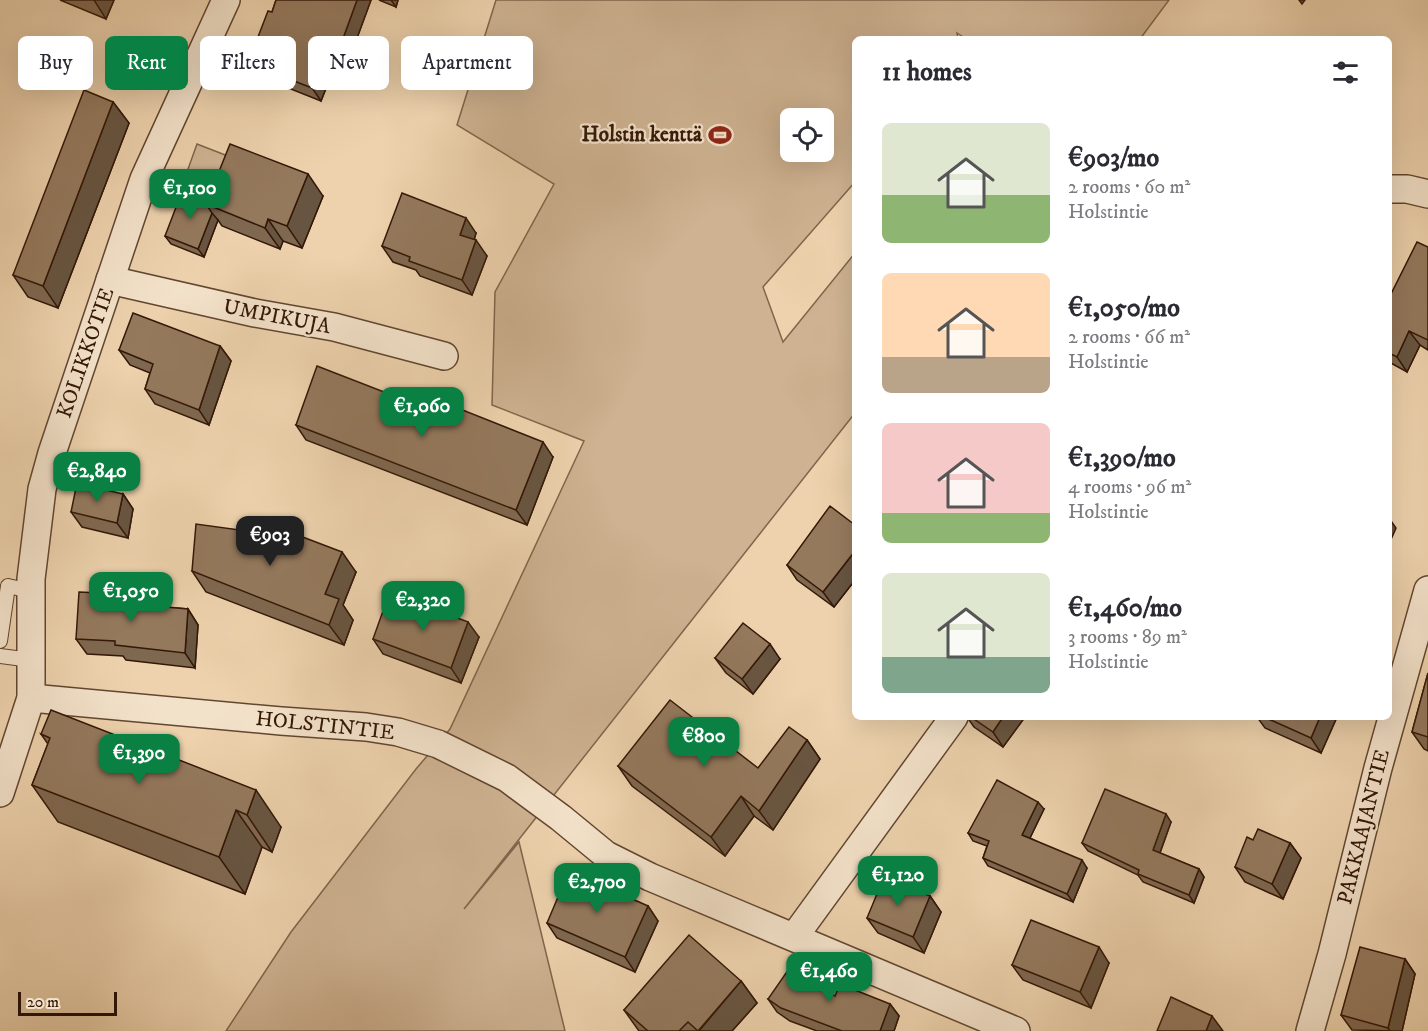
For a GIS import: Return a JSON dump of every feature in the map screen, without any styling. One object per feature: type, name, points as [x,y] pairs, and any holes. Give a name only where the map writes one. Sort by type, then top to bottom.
[{"type":"street","name":"KOLIKKOTIE","points":[[0,793],[32,698],[30,591],[42,489],[52,453],[144,179],[226,0]]},
{"type":"street","points":[[1392,189],[1407,189],[1428,194]]},
{"type":"street","name":"UMPIKUJA","points":[[110,280],[233,309],[334,327],[444,356]]},
{"type":"street","name":"PAKKAAJANTIE","points":[[1392,718],[1428,590]]},
{"type":"street","name":"HOLSTINTIE","points":[[32,698],[366,727],[398,732],[438,744],[507,778],[606,855],[650,877],[1016,1031]]},
{"type":"street","points":[[794,936],[952,720]]},
{"type":"street","name":"PAKKAAJANTIE","points":[[1310,1031],[1391,720]]},
{"type":"lane","points":[[0,641],[8,586],[30,591]]},
{"type":"lane","points":[[0,657],[31,660]]},
{"type":"shaded area","points":[[496,0],[1169,0],[1142,36],[962,36],[957,33],[958,36],[852,36],[852,185],[763,287],[783,342],[852,257],[852,417],[464,909],[519,842],[565,1031],[226,1031],[291,932],[416,769],[450,729],[584,441],[492,405],[495,292],[554,184],[457,125],[468,90],[533,90],[533,36],[485,36]]},
{"type":"shaded area","points":[[197,144],[238,160],[221,198],[183,183]]},
{"type":"building","points":[[276,0],[357,0],[344,36],[308,36],[308,86],[296,82],[296,36],[258,36],[268,11],[272,12]]},
{"type":"building","points":[[84,90],[113,102],[43,286],[13,275]]},
{"type":"building","points":[[230,144],[308,174],[287,226],[268,219],[265,228],[206,204]]},
{"type":"building","points":[[183,189],[209,199],[206,204],[212,213],[198,249],[165,236]]},
{"type":"building","points":[[402,193],[466,218],[460,235],[476,240],[462,280],[409,261],[410,257],[382,246]]},
{"type":"building","points":[[1417,242],[1428,247],[1428,340],[1409,331],[1397,357],[1392,354],[1392,292]]},
{"type":"building","points":[[133,313],[220,346],[199,410],[145,389],[153,364],[119,350]]},
{"type":"building","points":[[317,366],[451,418],[455,407],[543,442],[516,510],[296,425]]},
{"type":"building","points":[[77,483],[123,494],[117,523],[71,512]]},
{"type":"building","points":[[830,506],[852,523],[852,555],[823,592],[787,565]]},
{"type":"building","points":[[258,520],[342,552],[325,594],[339,599],[329,625],[192,571],[196,524],[254,532]]},
{"type":"building","points":[[79,592],[122,594],[121,603],[188,609],[185,653],[115,645],[115,641],[76,639]]},
{"type":"building","points":[[405,598],[468,622],[451,668],[373,639],[383,611],[398,617]]},
{"type":"building","points":[[743,623],[770,644],[742,679],[715,658]]},
{"type":"building","points":[[1428,673],[1428,737],[1412,732]]},
{"type":"building","points":[[670,700],[758,768],[789,727],[807,740],[759,811],[741,796],[711,837],[618,766]]},
{"type":"building","points":[[51,710],[256,790],[247,815],[236,810],[219,857],[32,785],[50,738],[41,734]]},
{"type":"building","points":[[975,720],[1001,720],[993,732]]},
{"type":"building","points":[[1271,720],[1319,720],[1311,738]]},
{"type":"building","points":[[997,780],[1038,802],[1022,835],[1082,860],[1067,894],[983,858],[989,841],[968,833]]},
{"type":"building","points":[[1105,789],[1166,814],[1153,850],[1199,869],[1189,895],[1138,874],[1139,870],[1082,843]]},
{"type":"building","points":[[1258,829],[1290,843],[1272,884],[1235,867],[1247,837],[1253,840]]},
{"type":"building","points":[[569,871],[648,906],[625,957],[547,923]]},
{"type":"building","points":[[884,877],[930,896],[913,937],[867,918]]},
{"type":"building","points":[[1031,920],[1099,947],[1080,992],[1012,965]]},
{"type":"building","points":[[689,935],[741,981],[698,1031],[688,1022],[679,1031],[648,1031],[624,1010]]},
{"type":"building","points":[[1360,947],[1405,959],[1388,1028],[1341,1015]]},
{"type":"building","points":[[793,963],[835,996],[840,984],[890,1004],[880,1031],[842,1031],[781,1008],[768,999]]},
{"type":"building","points":[[1171,997],[1212,1016],[1206,1031],[1157,1031]]},
{"type":"place","name":"Holstin kenttä","points":[[720,135]]}]
